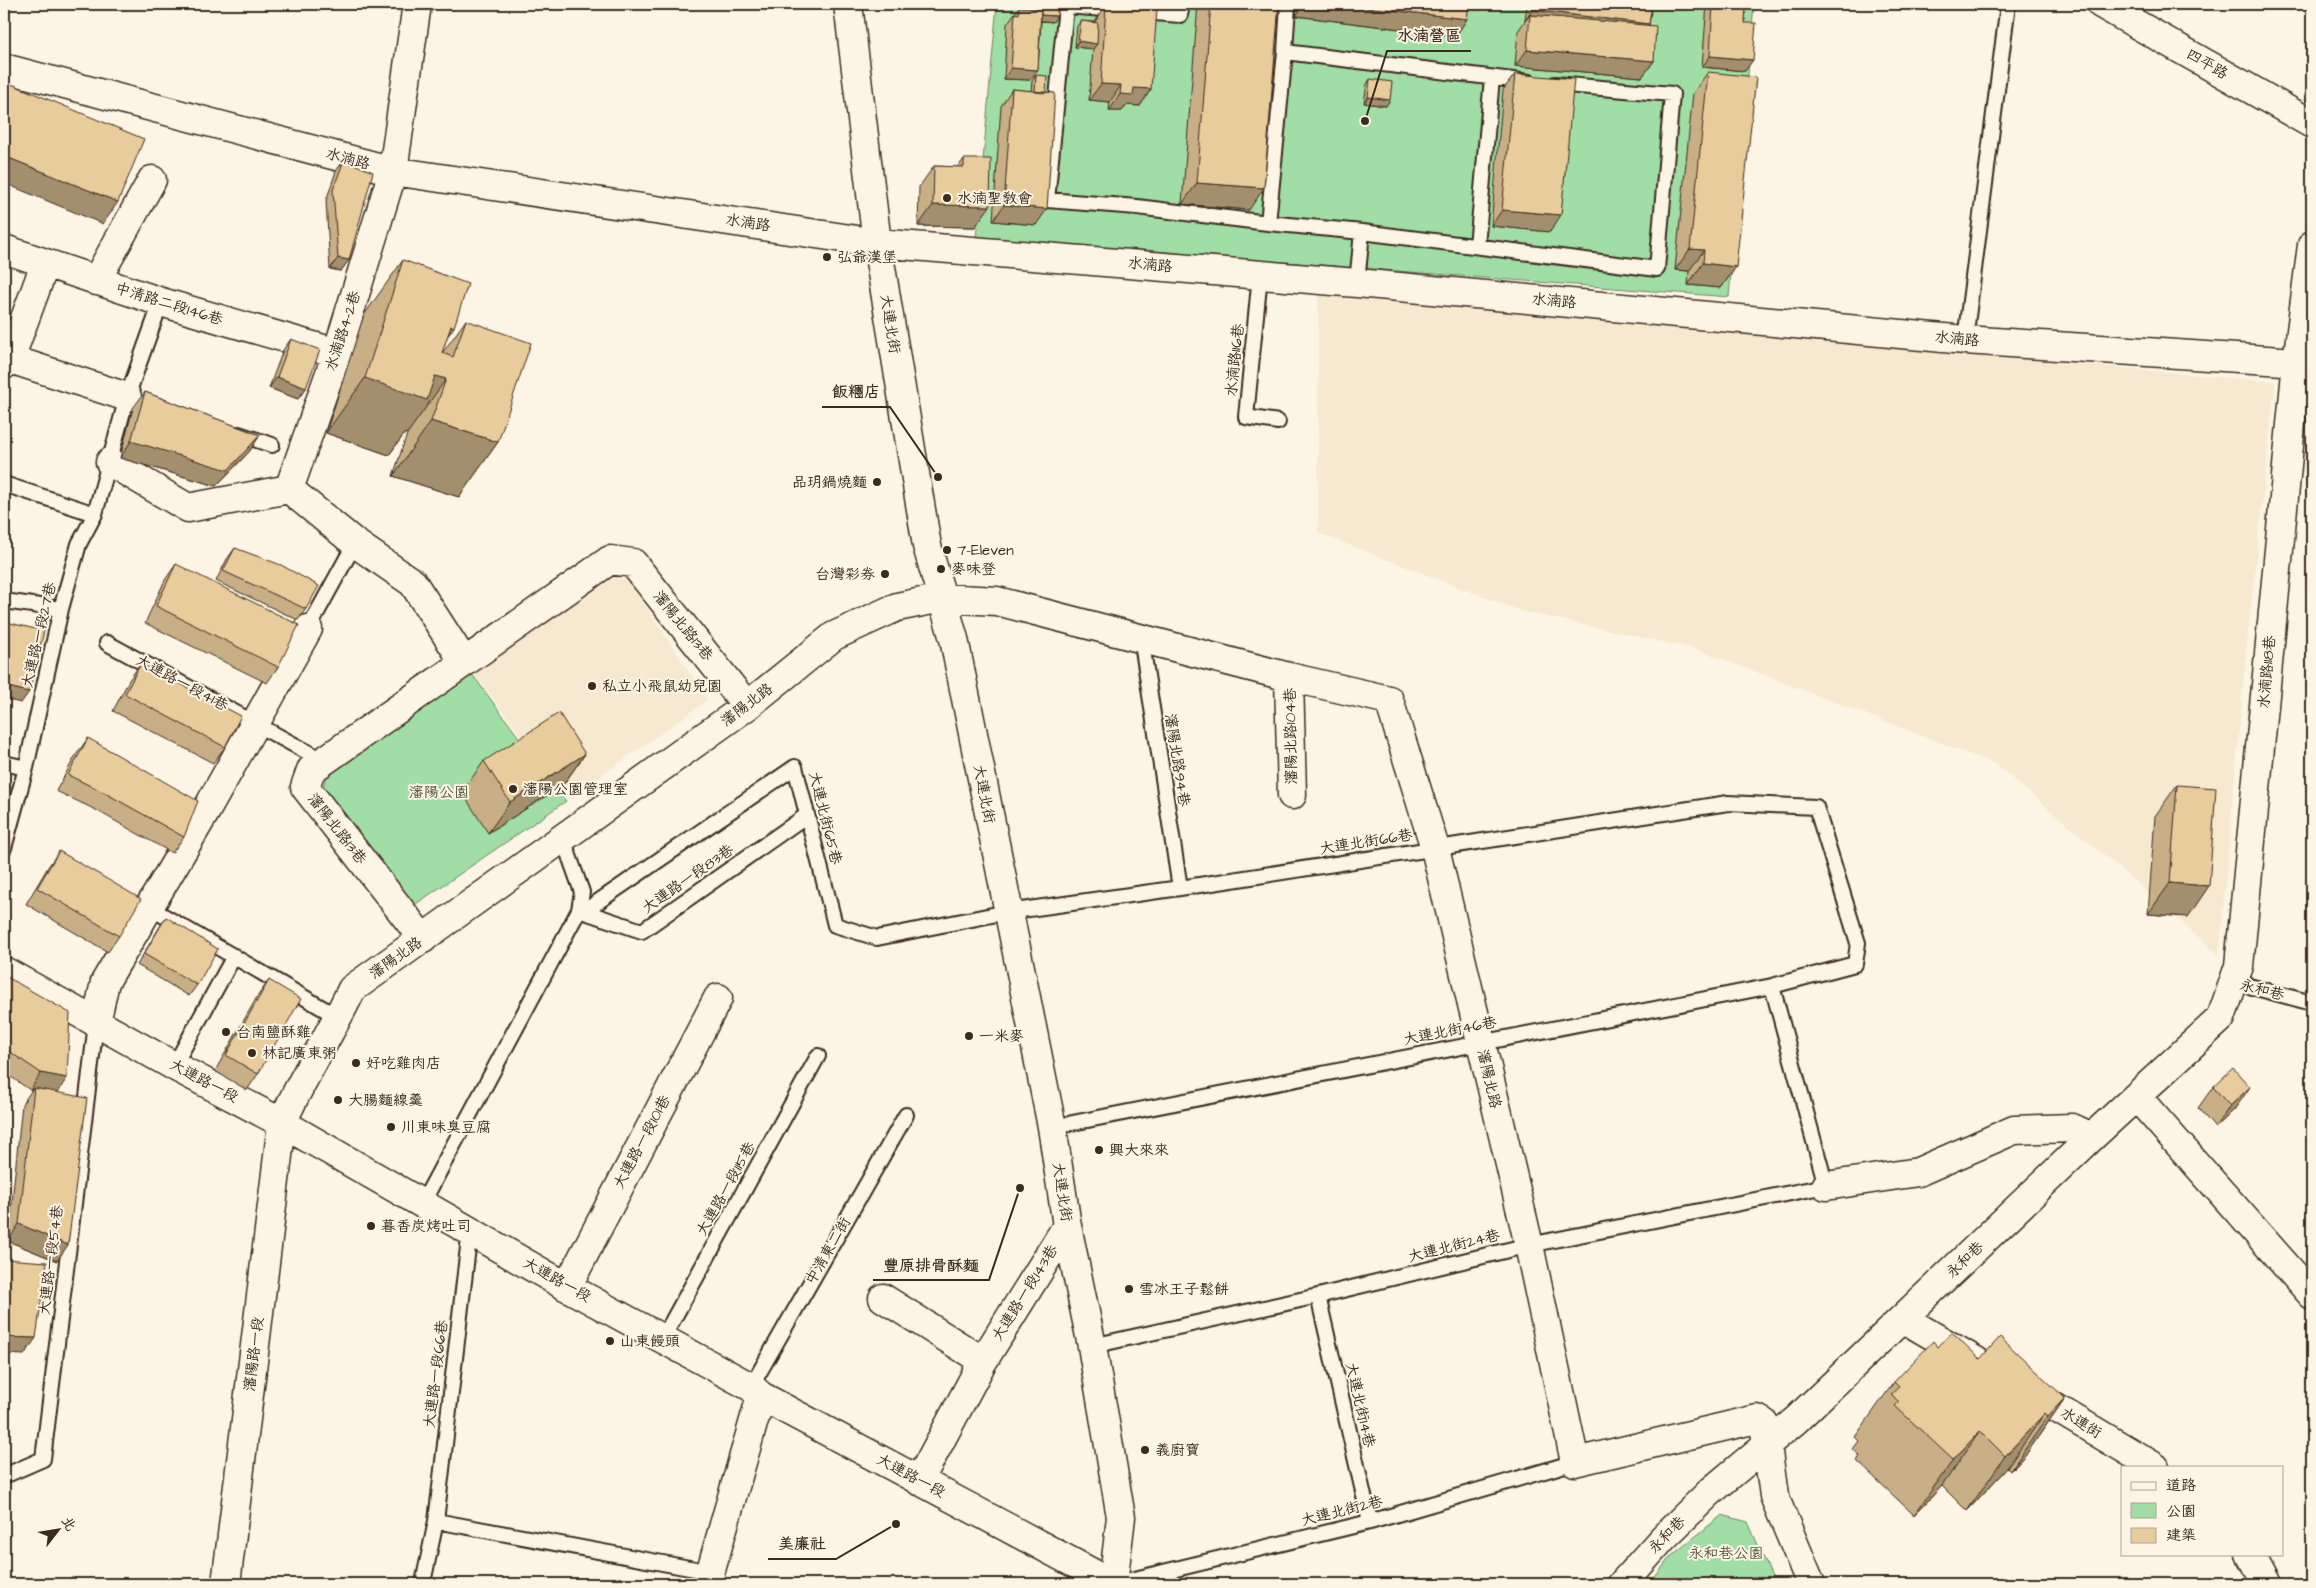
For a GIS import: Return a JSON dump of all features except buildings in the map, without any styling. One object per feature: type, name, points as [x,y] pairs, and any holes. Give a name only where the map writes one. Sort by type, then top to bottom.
[{"type":"street","name":"水湳路4-2巷","points":[[289,489],[337,353],[393,171],[417,4]]},
{"type":"street","name":"大連北街","points":[[848,4],[877,243],[927,546],[954,639],[1007,912],[1052,1127],[1067,1226],[1092,1346],[1121,1517],[1113,1584]]},
{"type":"street","name":"四平路","points":[[2101,4],[2312,124]]},
{"type":"street","name":"水湳路","points":[[4,68],[393,171],[877,243],[1260,274],[1965,340],[2305,362]]},
{"type":"street","points":[[96,281],[152,180]]},
{"type":"street","name":"水湳路118巷","points":[[2234,982],[2239,966],[2305,362],[2312,245]]},
{"type":"street","name":"中清路二段146巷","points":[[4,249],[161,302],[337,353]]},
{"type":"street","points":[[45,264],[7,362],[131,398]]},
{"type":"street","points":[[110,462],[188,508],[289,489],[355,543],[414,583],[464,662]]},
{"type":"street","name":"瀋陽北路13巷","points":[[423,939],[305,787],[311,770],[610,560],[633,563],[747,706]]},
{"type":"street","name":"瀋陽北路","points":[[282,1123],[352,989],[562,836],[747,706],[834,636],[898,607],[942,598],[997,600],[1289,677],[1389,700],[1435,848],[1529,1245],[1575,1462]]},
{"type":"street","points":[[96,1023],[105,982],[141,902],[198,807],[256,723],[299,626]]},
{"type":"street","name":"瀋陽北路104巷","points":[[1289,677],[1292,795]]},
{"type":"street","name":"大連路一段","points":[[4,971],[174,1066],[282,1123],[756,1392],[1113,1584]]},
{"type":"street","name":"永和巷","points":[[1622,1584],[1663,1538],[1767,1443],[1796,1420],[2092,1137],[2221,1018],[2234,982]]},
{"type":"street","name":"大連路一段101巷","points":[[567,1286],[718,998]]},
{"type":"street","points":[[2137,1097],[2312,1295]]},
{"type":"street","name":"瀋陽路一段","points":[[226,1584],[282,1123]]},
{"type":"street","points":[[1826,1186],[1918,1172],[2014,1130],[2072,1128],[2092,1137]]},
{"type":"street","name":"大連路一段143巷","points":[[920,1481],[983,1361],[1067,1226]]},
{"type":"street","points":[[883,1298],[983,1361]]},
{"type":"street","name":"水連街","points":[[1904,1318],[2153,1466]]},
{"type":"street","name":"中清東二街","points":[[709,1578],[756,1392]]},
{"type":"street","points":[[1575,1462],[1757,1418],[1764,1423],[1774,1496],[1811,1584]]},
{"type":"street","points":[[2251,1556],[2266,1584]]},
{"type":"lane","points":[[1182,4],[1180,15],[1066,6],[1047,200],[1137,207],[1362,232],[1656,269],[1672,94],[1492,78],[1285,52]]},
{"type":"lane","points":[[1268,223],[1288,4]]},
{"type":"lane","points":[[1965,340],[2008,4]]},
{"type":"lane","points":[[1477,246],[1492,78]]},
{"type":"lane","points":[[1357,283],[1362,232]]},
{"type":"lane","name":"水湳路116巷","points":[[1260,274],[1246,417],[1278,422]]},
{"type":"lane","name":"大連路一段27巷","points":[[4,848],[26,768],[61,609],[79,544],[95,514],[161,302]]},
{"type":"lane","points":[[226,430],[272,445]]},
{"type":"lane","points":[[4,484],[95,514]]},
{"type":"lane","points":[[299,626],[355,543]]},
{"type":"lane","points":[[4,602],[61,609]]},
{"type":"lane","name":"瀋陽北路94巷","points":[[1141,637],[1180,888]]},
{"type":"lane","name":"大連路一段41巷","points":[[107,643],[324,761]]},
{"type":"lane","points":[[4,763],[26,768]]},
{"type":"lane","name":"大連北街65巷","points":[[581,911],[796,767],[835,925],[877,938],[1007,912]]},
{"type":"lane","name":"大連北街66巷","points":[[1007,912],[1180,888],[1728,803],[1816,808],[1858,943],[1855,964]]},
{"type":"lane","name":"大連路一段83巷","points":[[581,911],[642,931],[807,815]]},
{"type":"lane","points":[[422,1204],[581,911],[582,892],[562,836]]},
{"type":"lane","points":[[141,902],[338,1017]]},
{"type":"lane","points":[[174,1066],[234,956]]},
{"type":"lane","name":"大連北街46巷","points":[[1052,1127],[1772,986],[1855,964]]},
{"type":"lane","name":"永和巷","points":[[2234,982],[2312,1003]]},
{"type":"lane","points":[[1772,986],[1826,1186]]},
{"type":"lane","name":"大連路一段54巷","points":[[4,1476],[43,1459],[96,1023]]},
{"type":"lane","name":"大連路一段115巷","points":[[662,1338],[818,1056]]},
{"type":"lane","name":"中清東二街","points":[[756,1392],[906,1115]]},
{"type":"lane","name":"大連北街24巷","points":[[1092,1346],[1318,1296],[1529,1245],[1826,1186]]},
{"type":"lane","name":"大連路一段66巷","points":[[424,1578],[436,1521],[470,1230]]},
{"type":"lane","name":"大連北街14巷","points":[[1318,1296],[1370,1522]]},
{"type":"lane","name":"大連北街2巷","points":[[1113,1584],[1370,1522],[1575,1462]]},
{"type":"lane","points":[[436,1521],[709,1578]]},
{"type":"shaded area","points":[[1318,295],[2275,382],[2245,664],[2219,955],[2121,869],[1995,764],[1699,650],[1521,611],[1318,533]]},
{"type":"shaded area","name":"私立小飛鼠幼兒園","points":[[612,573],[626,577],[708,700],[568,799],[474,673]]},
{"type":"green space","points":[[997,4],[1754,4],[1729,297],[976,238]]},
{"type":"green space","name":"瀋陽公園","points":[[472,674],[566,801],[413,906],[401,905],[323,787],[328,772]]},
{"type":"green space","name":"永和巷公園","points":[[1722,1515],[1748,1522],[1775,1584],[1650,1584],[1670,1557]]},
{"type":"place","name":"水湳營區","points":[[1365,121]]},
{"type":"place","name":"水湳聖教會","points":[[947,198]]},
{"type":"place","name":"弘爺漢堡","points":[[827,257]]},
{"type":"place","name":"飯糰店","points":[[938,477]]},
{"type":"place","name":"品玥鍋燒麵","points":[[877,482]]},
{"type":"place","name":"7-Eleven","points":[[947,550]]},
{"type":"place","name":"麥味登","points":[[941,569]]},
{"type":"place","name":"台灣彩券","points":[[885,574]]},
{"type":"place","name":"私立小飛鼠幼兒園","points":[[592,686]]},
{"type":"place","name":"瀋陽公園管理室","points":[[513,789]]},
{"type":"place","name":"台南鹽酥雞","points":[[226,1032]]},
{"type":"place","name":"一米麥","points":[[969,1036]]},
{"type":"place","name":"林記廣東粥","points":[[252,1053]]},
{"type":"place","name":"好吃雞肉店","points":[[356,1063]]},
{"type":"place","name":"大腸麵線羹","points":[[338,1100]]},
{"type":"place","name":"川東味臭豆腐","points":[[391,1127]]},
{"type":"place","name":"興大來來","points":[[1099,1150]]},
{"type":"place","name":"豐原排骨酥麵","points":[[1020,1188]]},
{"type":"place","name":"暮香炭烤吐司","points":[[371,1226]]},
{"type":"place","name":"雪冰王子鬆餅","points":[[1129,1289]]},
{"type":"place","name":"山東饅頭","points":[[610,1341]]},
{"type":"place","name":"義廚寶","points":[[1145,1450]]},
{"type":"place","name":"美廉社","points":[[896,1524]]}]
